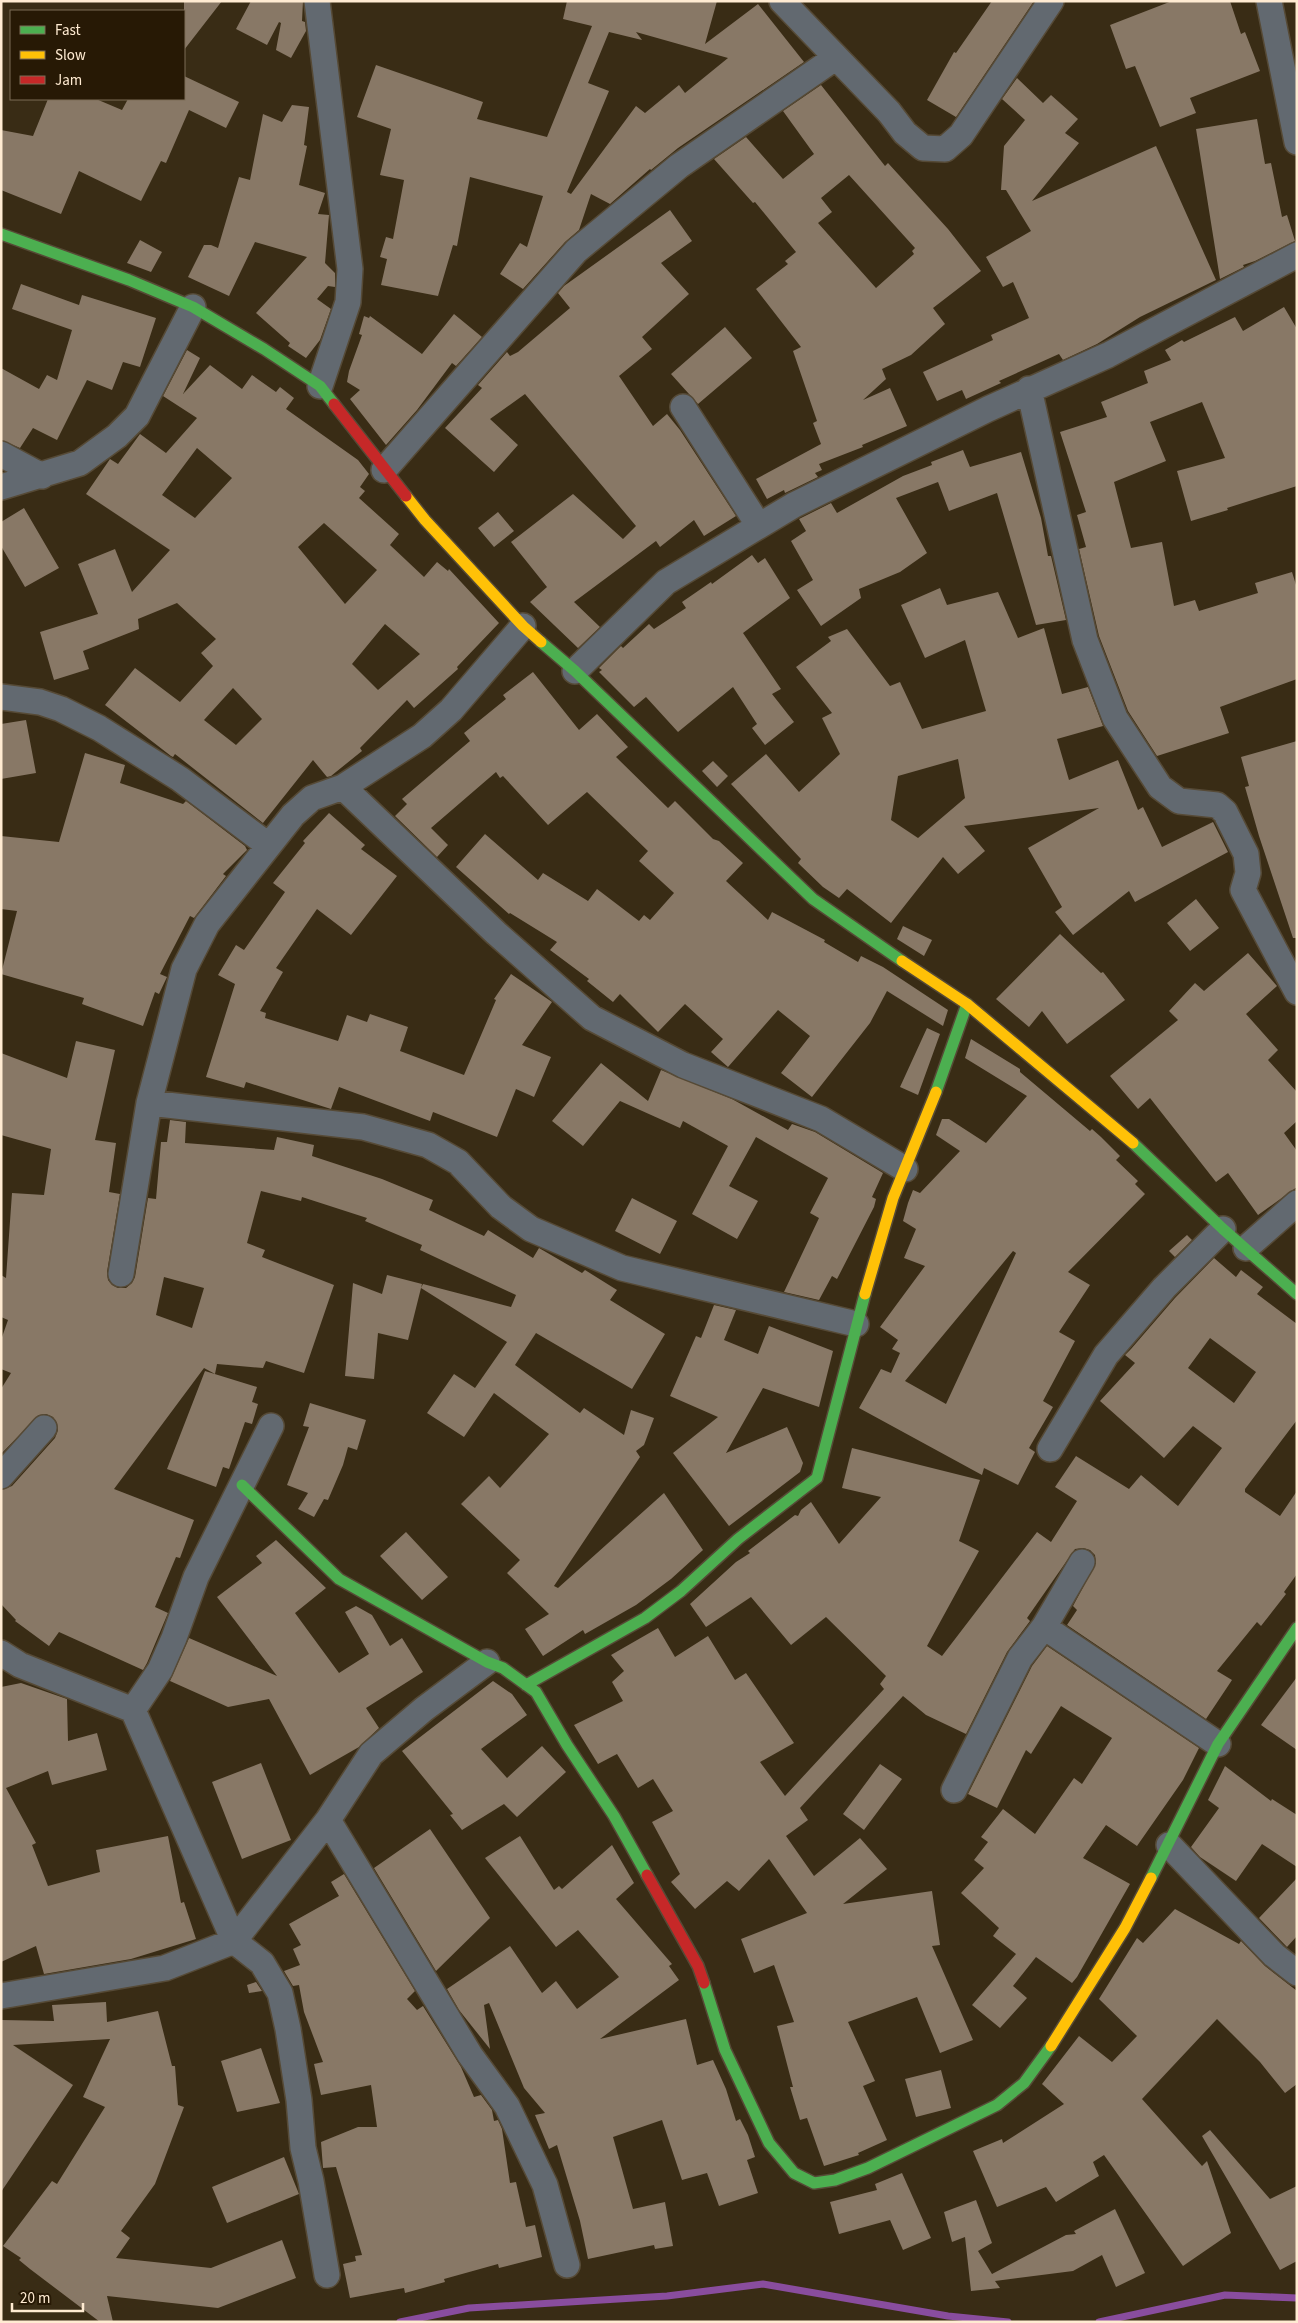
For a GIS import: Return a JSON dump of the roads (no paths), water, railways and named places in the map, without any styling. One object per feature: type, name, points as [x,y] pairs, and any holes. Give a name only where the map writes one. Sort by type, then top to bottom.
[{"type":"street","points":[[317,1],[350,270],[348,302],[320,386]]},
{"type":"street","points":[[782,1],[890,112],[905,133],[924,148],[945,149],[961,135],[1051,1]]},
{"type":"street","points":[[1269,1],[1297,142]]},
{"type":"street","points":[[384,470],[576,251],[679,166],[836,58]]},
{"type":"street","points":[[1,234],[20,238],[193,307],[264,349],[320,386],[425,520],[523,626],[575,671],[813,899],[967,1004],[1140,1149],[1297,1294]]},
{"type":"street","points":[[575,671],[666,582],[794,505],[1029,389],[1108,355],[1297,255]]},
{"type":"street","points":[[1,487],[80,463],[117,436],[136,416],[193,307]]},
{"type":"street","points":[[1029,389],[1085,640],[1115,718],[1160,787],[1179,801],[1217,805],[1225,812],[1246,854],[1248,873],[1243,890],[1297,992]]},
{"type":"street","points":[[682,407],[759,526]]},
{"type":"street","points":[[1,454],[42,476]]},
{"type":"street","points":[[120,1274],[149,1103],[184,969],[207,924],[293,815],[312,798],[343,787],[422,736],[451,710],[523,626]]},
{"type":"street","points":[[1,697],[40,702],[61,709],[99,728],[180,779],[268,845]]},
{"type":"street","points":[[343,787],[496,933],[592,1018],[682,1065],[821,1119],[905,1169]]},
{"type":"street","points":[[526,1684],[645,1618],[681,1591],[738,1539],[817,1478],[856,1324],[893,1198],[936,1093],[967,1004]]},
{"type":"street","points":[[149,1103],[363,1128],[428,1146],[458,1162],[501,1207],[531,1228],[622,1268],[856,1324]]},
{"type":"street","points":[[1246,1248],[1297,1204]]},
{"type":"street","points":[[1050,1450],[1106,1355],[1164,1288],[1224,1228]]},
{"type":"street","points":[[133,1710],[160,1670],[174,1638],[196,1577],[271,1426]]},
{"type":"street","points":[[1,1476],[44,1428]]},
{"type":"street","points":[[242,1485],[339,1579],[487,1662],[503,1668],[536,1692],[567,1745],[614,1816],[698,1966],[725,2050],[769,2143],[794,2174],[814,2183],[836,2180],[868,2168],[997,2105],[1024,2083],[1063,2029],[1124,1928],[1170,1845],[1218,1744],[1297,1628]]},
{"type":"street","points":[[954,1790],[1020,1658],[1044,1627],[1082,1562]]},
{"type":"street","points":[[1044,1627],[1218,1744]]},
{"type":"street","points":[[1,1653],[20,1665],[133,1710],[234,1941],[262,1963],[280,1993],[288,2029],[299,2100],[303,2148],[311,2181],[327,2275]]},
{"type":"street","points":[[1,1996],[166,1968],[234,1941],[328,1820],[371,1754],[424,1709],[487,1662]]},
{"type":"street","points":[[328,1820],[470,2055],[506,2106],[545,2185],[567,2265]]},
{"type":"street","points":[[1170,1845],[1274,1955],[1297,1972]]},
{"type":"waterway","points":[[400,2322],[469,2308],[667,2296],[763,2284],[948,2316],[1008,2322]]},
{"type":"waterway","points":[[1099,2322],[1225,2295],[1297,2298]]}]
